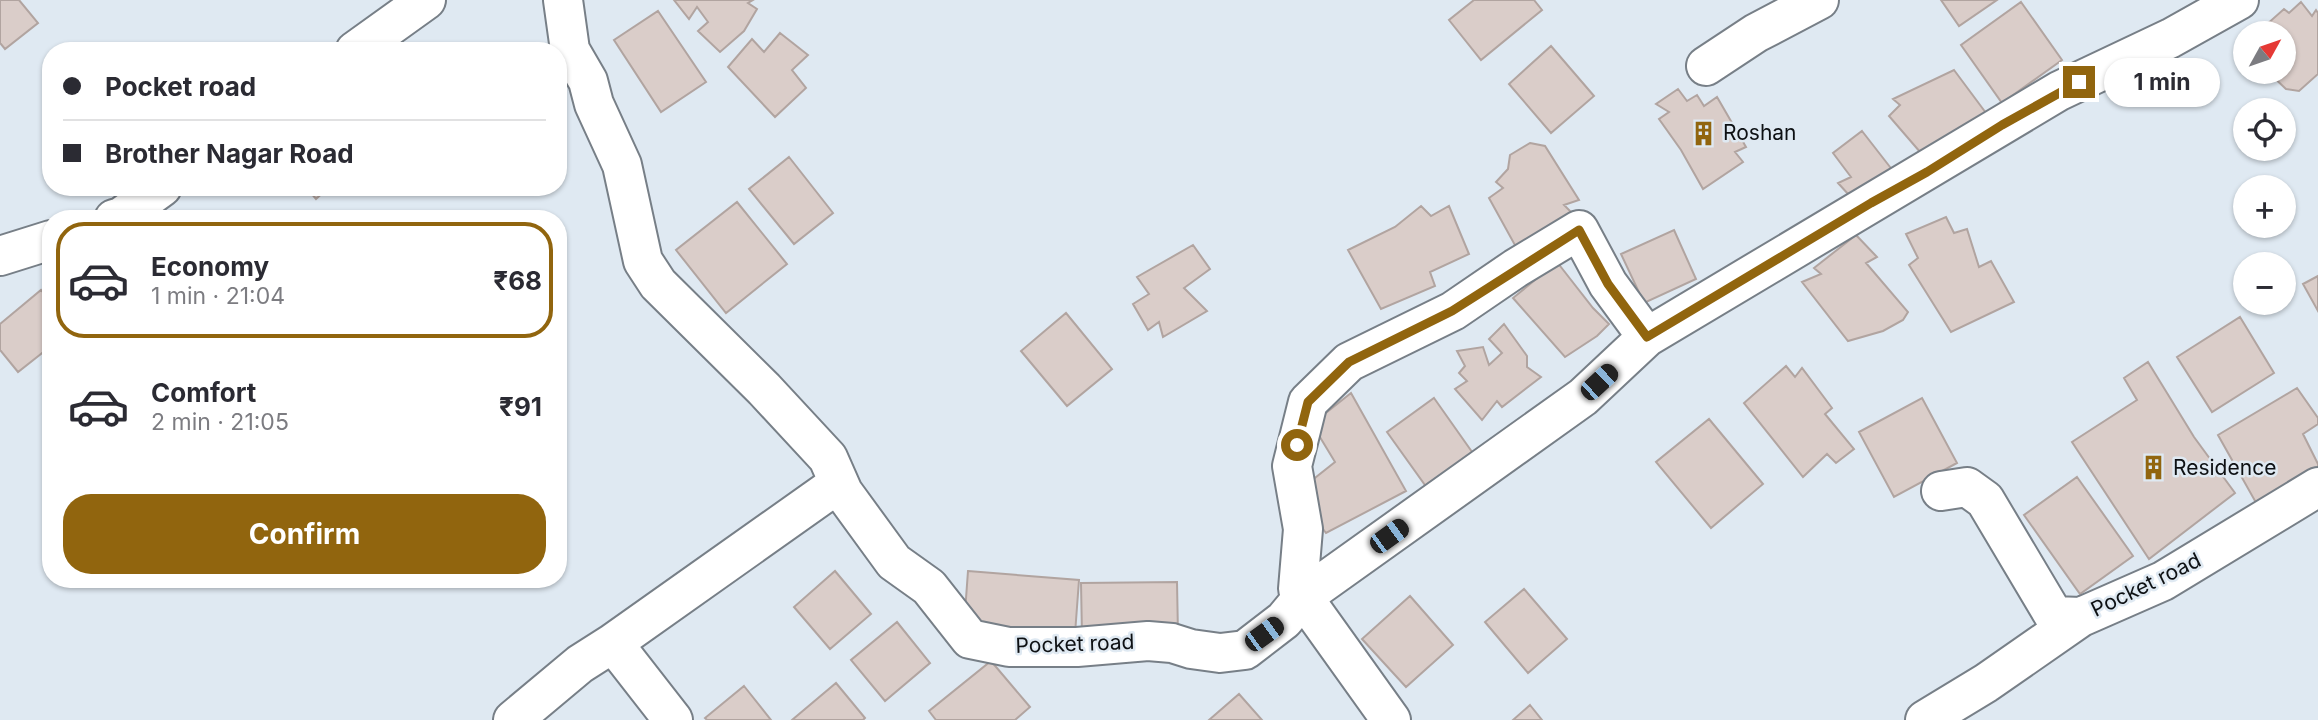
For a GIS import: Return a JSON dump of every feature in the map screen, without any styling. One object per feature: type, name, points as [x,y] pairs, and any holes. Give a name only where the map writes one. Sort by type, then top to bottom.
[{"type":"street","points":[[368,42],[426,0]]},
{"type":"street","name":"Pocket road","points":[[562,0],[569,50],[588,81],[594,104],[622,165],[643,261],[658,284],[764,389],[828,458],[843,492],[894,562],[929,587],[970,639],[1009,647],[1077,647],[1148,641],[1220,653],[1245,650],[1284,620],[1303,597],[1583,397],[1647,337],[2059,91],[2171,38],[2239,0]]},
{"type":"street","points":[[1706,66],[1756,33],[1819,0]]},
{"type":"street","points":[[131,210],[150,196]]},
{"type":"street","points":[[1391,720],[1298,589],[1303,529],[1292,466],[1308,402],[1349,362],[1452,311],[1579,230],[1608,284],[1647,337]]},
{"type":"street","points":[[0,256],[42,243]]},
{"type":"street","points":[[513,720],[580,664],[839,483]]},
{"type":"street","name":"Pocket road","points":[[1941,491],[1967,487],[1985,500],[2054,616],[2081,617],[2163,581],[2318,487]]},
{"type":"street","points":[[1925,720],[1986,683],[2081,617]]},
{"type":"street","points":[[613,643],[673,720]]},
{"type":"building","points":[[0,0],[19,0],[38,23],[5,49],[0,43]]},
{"type":"building","points":[[674,0],[753,0],[748,3],[757,9],[744,31],[720,52],[698,31],[708,22],[697,7],[689,19]]},
{"type":"building","points":[[1474,0],[1534,0],[1542,10],[1481,60],[1449,20]]},
{"type":"building","points":[[1941,0],[1997,0],[1959,26]]},
{"type":"building","points":[[2021,2],[2062,60],[2002,103],[1961,45]]},
{"type":"building","points":[[2301,2],[2312,16],[2316,10],[2318,13],[2318,74],[2299,91],[2286,89],[2281,84],[2296,84],[2296,21],[2270,21],[2284,9],[2289,13]]},
{"type":"building","points":[[658,11],[706,82],[661,112],[614,40]]},
{"type":"building","points":[[780,33],[808,55],[792,70],[806,88],[775,117],[728,67],[752,39],[764,52]]},
{"type":"building","points":[[1551,46],[1594,96],[1551,133],[1509,84]]},
{"type":"building","points":[[1954,70],[1986,113],[1927,160],[1889,116],[1900,105],[1893,99]]},
{"type":"building","name":"Roshan","points":[[1678,89],[1687,101],[1697,95],[1704,106],[1717,97],[1746,147],[1735,152],[1743,162],[1703,189],[1681,150],[1659,119],[1669,112],[1656,104]]},
{"type":"building","points":[[1862,131],[1897,176],[1849,195],[1838,183],[1851,177],[1833,153]]},
{"type":"building","points":[[1530,143],[1545,146],[1579,200],[1564,205],[1575,216],[1516,247],[1489,198],[1503,188],[1496,182],[1508,169],[1510,155]]},
{"type":"building","points":[[789,157],[833,213],[794,244],[749,189]]},
{"type":"building","points":[[737,202],[787,264],[726,313],[676,250]]},
{"type":"building","points":[[1421,206],[1431,216],[1449,206],[1469,254],[1430,272],[1435,286],[1381,309],[1348,250],[1395,227]]},
{"type":"building","points":[[1946,217],[1954,233],[1967,229],[1979,267],[1991,261],[2014,302],[1951,332],[1909,265],[1918,258],[1906,234]]},
{"type":"building","points":[[1674,230],[1696,279],[1644,303],[1621,254]]},
{"type":"building","points":[[1856,235],[1877,257],[1866,263],[1908,312],[1903,320],[1883,331],[1848,341],[1802,282],[1821,274],[1814,268]]},
{"type":"building","points":[[1193,245],[1210,269],[1184,288],[1207,311],[1163,337],[1159,322],[1148,330],[1133,304],[1149,294],[1137,277]]},
{"type":"building","points":[[1557,262],[1609,324],[1597,336],[1565,357],[1513,298]]},
{"type":"building","points":[[2318,276],[2318,311],[2303,284]]},
{"type":"building","points":[[42,291],[42,353],[18,372],[0,350],[0,324]]},
{"type":"building","points":[[1066,313],[1112,369],[1067,406],[1021,351]]},
{"type":"building","points":[[2240,317],[2274,373],[2212,412],[2177,357]]},
{"type":"building","points":[[1504,324],[1527,356],[1527,367],[1541,377],[1502,407],[1497,401],[1482,420],[1455,389],[1467,381],[1459,373],[1465,366],[1457,351],[1483,347],[1489,365],[1502,353],[1489,339]]},
{"type":"building","name":"Residence","points":[[2148,362],[2194,437],[2235,493],[2149,559],[2072,442],[2137,400],[2124,378]]},
{"type":"building","points":[[1786,366],[1795,377],[1802,368],[1832,408],[1825,414],[1854,449],[1836,463],[1827,454],[1803,477],[1744,403]]},
{"type":"building","name":"Residence","points":[[2297,388],[2318,418],[2318,424],[2303,434],[2318,464],[2318,476],[2259,508],[2218,435]]},
{"type":"building","points":[[1351,393],[1406,491],[1326,533],[1296,493],[1335,462],[1312,424]]},
{"type":"building","points":[[1434,398],[1477,459],[1430,492],[1387,432]]},
{"type":"building","points":[[1922,398],[1957,463],[1894,497],[1859,432]]},
{"type":"building","points":[[1709,419],[1763,484],[1711,528],[1656,462]]},
{"type":"building","points":[[2077,477],[2133,556],[2080,594],[2024,515]]},
{"type":"building","points":[[835,571],[871,614],[830,649],[794,607]]},
{"type":"building","points":[[968,571],[1079,580],[1075,634],[964,626]]},
{"type":"building","points":[[1177,582],[1178,635],[1082,636],[1081,583]]},
{"type":"building","points":[[1524,589],[1567,639],[1528,673],[1485,622]]},
{"type":"building","points":[[1410,596],[1453,645],[1406,687],[1362,639]]},
{"type":"building","points":[[897,622],[930,663],[885,701],[851,660]]},
{"type":"building","points":[[991,661],[1030,707],[1015,720],[936,720],[929,711]]},
{"type":"building","points":[[836,683],[865,718],[863,720],[792,720]]},
{"type":"building","points":[[744,686],[771,720],[705,718]]},
{"type":"building","points":[[1239,694],[1262,720],[1209,720]]},
{"type":"building","points":[[1530,705],[1542,720],[1513,720]]},
{"type":"place","name":"Roshan","points":[[1703,133]]},
{"type":"place","name":"Residence","points":[[2153,468]]},
{"type":"route","points":[[1297,445],[1308,402],[1349,362],[1452,311],[1579,230],[1608,284],[1647,337],[2059,91],[2079,82]]}]
